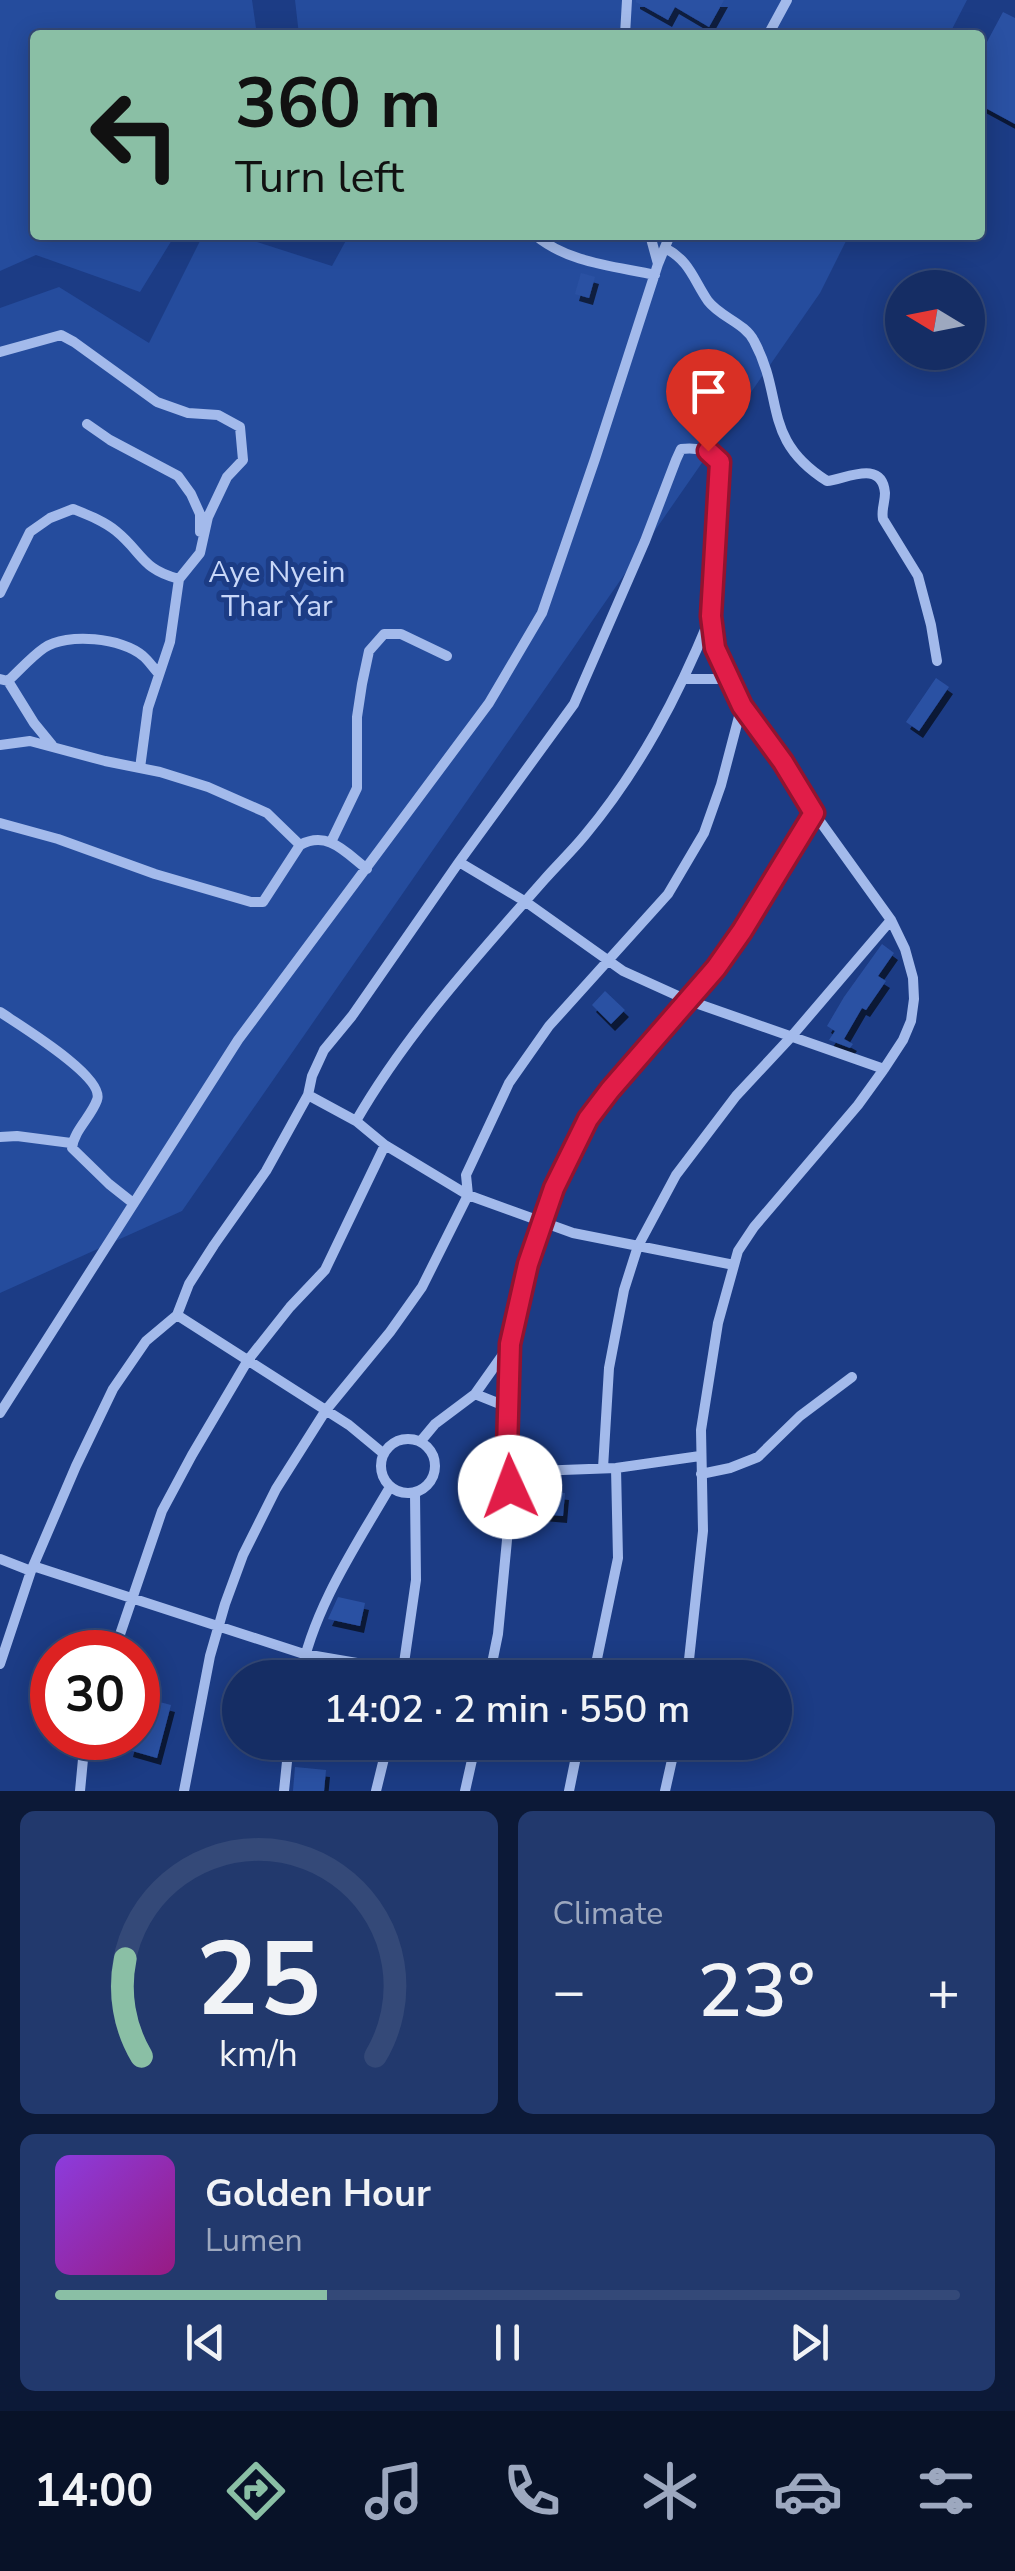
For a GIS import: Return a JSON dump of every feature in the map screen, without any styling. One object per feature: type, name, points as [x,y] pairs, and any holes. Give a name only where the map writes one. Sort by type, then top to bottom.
[{"type":"street","points":[[625,30],[628,0]]},
{"type":"street","points":[[771,30],[786,0]]},
{"type":"street","points":[[543,240],[562,252],[610,266],[656,270]]},
{"type":"street","points":[[651,240],[656,270]]},
{"type":"street","points":[[0,1412],[238,1040],[489,703],[542,612],[668,240]]},
{"type":"street","points":[[665,248],[680,256],[716,310],[751,335],[780,429],[801,461],[827,480],[862,473],[875,476],[882,485],[883,520],[918,576],[937,661]]},
{"type":"street","points":[[0,352],[61,336],[157,402],[188,413],[218,415],[240,427],[243,460],[226,477],[208,517],[200,553],[179,579],[170,642],[148,708],[140,768]]},
{"type":"street","points":[[87,424],[178,476],[200,514],[200,553]]},
{"type":"street","points":[[0,1664],[32,1569],[113,1389],[146,1342],[177,1315],[214,1244],[266,1171],[308,1095],[324,1050],[574,704],[681,449],[693,448],[708,451],[720,462],[711,616],[715,648],[742,706],[891,920],[905,949],[914,999],[904,1040],[884,1070],[738,1251],[718,1323],[701,1430],[703,1531],[689,1660]]},
{"type":"street","points":[[0,593],[30,532],[50,518],[74,510],[116,530],[158,573],[179,579]]},
{"type":"street","points":[[356,1121],[380,1080],[586,834],[647,750],[685,679],[711,616]]},
{"type":"street","points":[[331,842],[356,788],[357,717],[369,652],[384,634],[401,634],[447,656]]},
{"type":"street","points":[[53,746],[4,680],[44,647],[64,638],[116,644],[141,653],[159,674]]},
{"type":"street","points":[[685,679],[730,679]]},
{"type":"street","points":[[184,1791],[218,1628],[243,1556],[276,1490],[326,1410],[422,1287],[468,1195],[466,1175],[509,1083],[549,1026],[668,894],[704,833],[742,706]]},
{"type":"street","points":[[0,744],[30,741],[208,787],[267,813],[300,845]]},
{"type":"street","points":[[493,1660],[504,1591],[510,1487],[510,1344],[542,1222],[588,1119],[716,968],[814,813]]},
{"type":"street","points":[[0,823],[251,902],[263,902],[300,845],[310,840],[331,842],[367,869]]},
{"type":"street","points":[[459,862],[526,902],[606,961],[688,1000],[884,1070]]},
{"type":"street","points":[[597,1660],[618,1558],[610,1468],[610,1368],[624,1290],[638,1246],[676,1175],[736,1096],[891,920]]},
{"type":"street","points":[[0,1012],[52,1047],[99,1090],[98,1099],[71,1143]]},
{"type":"street","points":[[308,1095],[356,1121],[385,1146],[468,1195],[573,1233],[734,1265]]},
{"type":"street","points":[[0,1137],[71,1143]]},
{"type":"street","points":[[71,1143],[76,1155],[133,1203]]},
{"type":"street","points":[[122,1630],[162,1511],[192,1455],[248,1360],[325,1270],[385,1146]]},
{"type":"street","points":[[177,1315],[326,1410],[384,1454]]},
{"type":"street","points":[[420,1442],[435,1424],[475,1394],[510,1344]]},
{"type":"street","points":[[701,1474],[730,1468],[758,1456],[800,1416],[852,1377]]},
{"type":"street","points":[[475,1394],[510,1408]]},
{"type":"street","points":[[407,1439],[420,1442],[435,1463],[434,1476],[416,1492],[402,1493],[390,1487],[383,1477],[384,1454],[407,1439]]},
{"type":"street","points":[[509,1472],[610,1468],[700,1456]]},
{"type":"street","points":[[303,1660],[324,1605],[390,1487]]},
{"type":"street","points":[[404,1660],[416,1580],[416,1492]]},
{"type":"street","points":[[0,1558],[218,1628],[333,1660]]},
{"type":"street","points":[[80,1791],[83,1760]]},
{"type":"street","points":[[284,1791],[287,1760]]},
{"type":"street","points":[[376,1791],[384,1760]]},
{"type":"street","points":[[464,1791],[472,1760]]},
{"type":"street","points":[[569,1791],[575,1760]]},
{"type":"street","points":[[665,1791],[672,1760]]},
{"type":"green space","points":[[0,0],[252,0],[256,30],[30,30],[30,240],[172,240],[140,292],[36,255],[0,271]]},
{"type":"green space","points":[[295,0],[967,0],[952,30],[298,30]]},
{"type":"green space","name":"Aye Nyein Thar Yar","points":[[200,240],[251,240],[332,266],[346,240],[846,240],[820,293],[182,1211],[0,1293],[0,308],[59,287],[149,343]]},
{"type":"building","points":[[636,0],[724,0],[709,27],[675,7],[668,20]]},
{"type":"building","points":[[1003,12],[1015,18],[1015,124],[985,108],[985,46]]},
{"type":"building","points":[[581,273],[595,277],[589,298],[575,294]]},
{"type":"building","points":[[936,678],[949,687],[919,731],[906,722]]},
{"type":"building","points":[[882,944],[894,953],[878,976],[886,981],[866,1010],[862,1008],[844,1039],[853,1044],[850,1048],[829,1040],[835,1031],[827,1026]]},
{"type":"building","points":[[605,991],[625,1010],[611,1024],[592,1005]]},
{"type":"building","points":[[531,1490],[565,1493],[563,1516],[529,1513]]},
{"type":"building","points":[[338,1597],[365,1603],[360,1626],[328,1619]]},
{"type":"building","points":[[160,1702],[171,1705],[160,1747]]},
{"type":"building","points":[[295,1767],[326,1770],[324,1791],[293,1791]]},
{"type":"route","points":[[510,1487],[510,1344],[528,1264],[554,1188],[588,1119],[716,968],[814,813],[742,706],[715,648],[711,616],[720,462],[708,451]]}]
